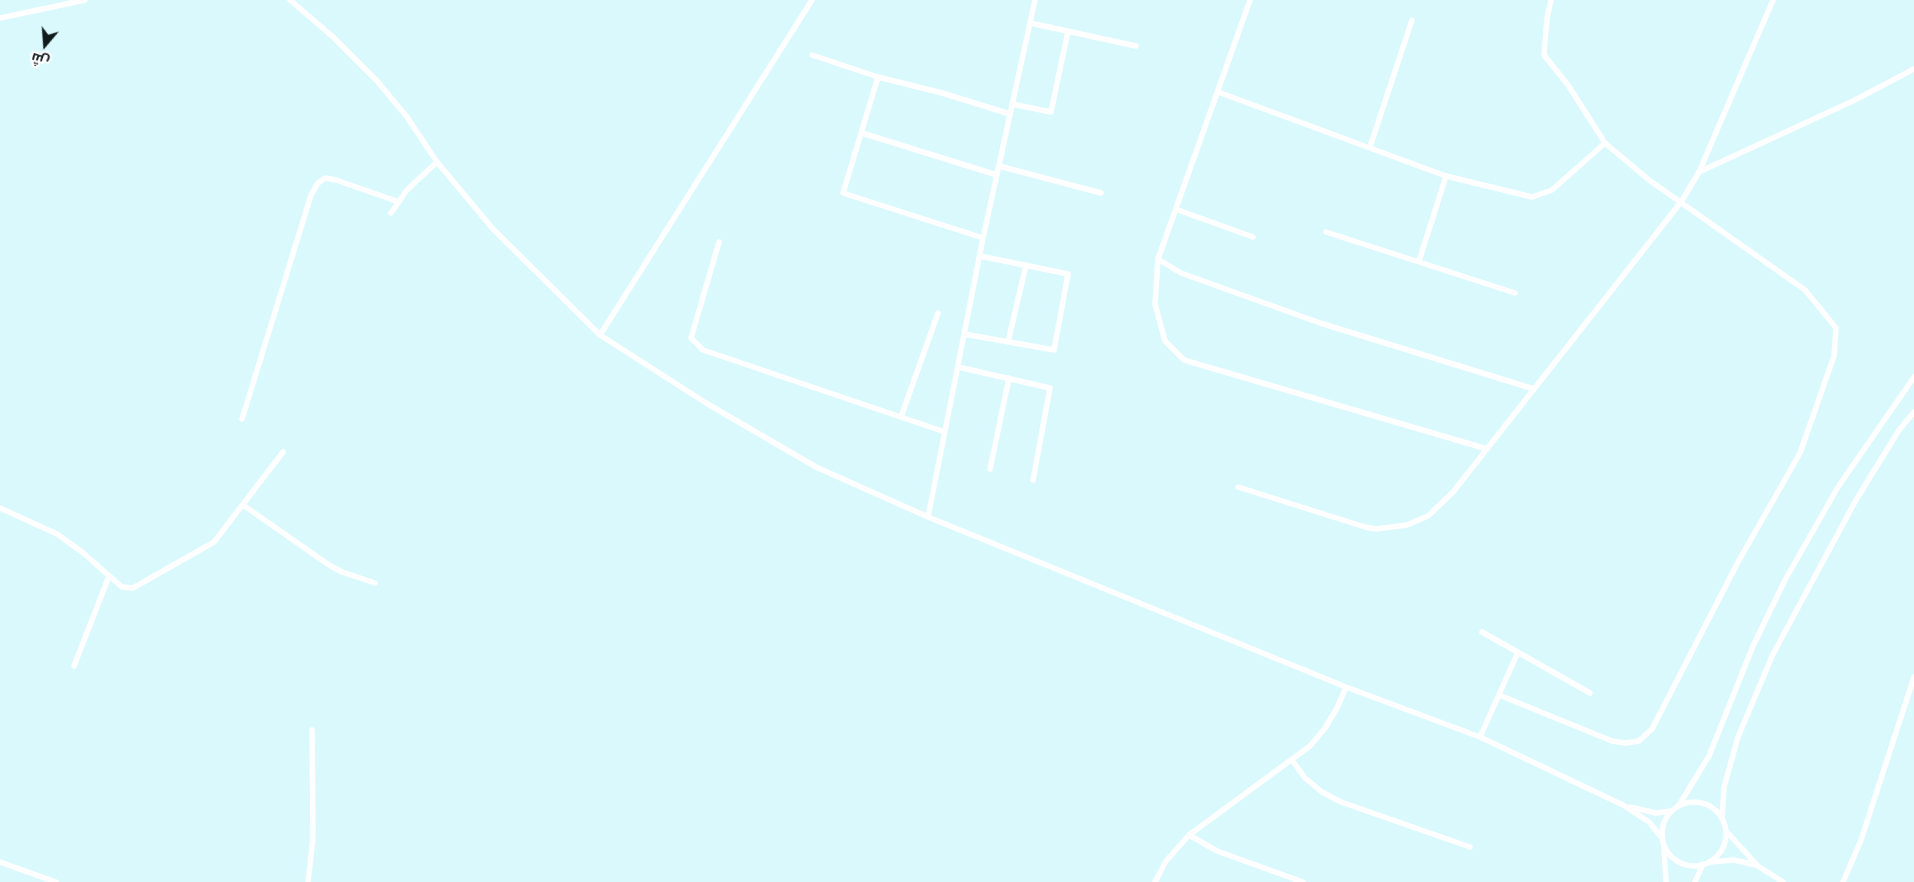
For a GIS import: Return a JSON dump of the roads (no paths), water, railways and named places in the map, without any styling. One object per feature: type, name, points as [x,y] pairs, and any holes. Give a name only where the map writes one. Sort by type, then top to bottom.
[{"type":"lane","points":[[0,18],[84,0]]},
{"type":"lane","points":[[290,0],[332,36],[377,81],[407,117],[437,162],[493,229],[600,335],[706,403],[816,467],[928,517],[1346,686],[1480,737],[1623,805],[1649,822],[1662,838]]},
{"type":"lane","points":[[600,335],[812,0]]},
{"type":"lane","points":[[928,517],[983,238],[1035,0]]},
{"type":"lane","points":[[1250,0],[1178,210],[1158,259],[1155,304],[1165,341],[1184,360],[1487,448]]},
{"type":"lane","points":[[1499,695],[1612,740],[1625,743],[1639,741],[1652,729],[1738,562],[1800,453],[1834,356],[1836,328],[1805,290],[1648,180],[1605,143],[1568,85],[1544,55],[1547,18],[1551,0]]},
{"type":"lane","points":[[1238,487],[1376,529],[1407,525],[1428,516],[1453,492],[1681,202],[1699,172],[1773,0]]},
{"type":"lane","points":[[1370,147],[1412,20]]},
{"type":"lane","points":[[1030,23],[1136,46]]},
{"type":"lane","points":[[1012,104],[1051,112],[1068,31]]},
{"type":"lane","points":[[812,55],[878,77],[942,92],[1010,114]]},
{"type":"lane","points":[[1699,172],[1855,100],[1914,68]]},
{"type":"lane","points":[[878,77],[843,193],[983,238]]},
{"type":"lane","points":[[1218,92],[1446,176],[1532,197],[1552,190],[1605,143]]},
{"type":"lane","points":[[862,133],[997,175]]},
{"type":"lane","points":[[392,212],[407,190],[437,162]]},
{"type":"lane","points":[[999,166],[1101,193]]},
{"type":"lane","points":[[1419,260],[1446,176]]},
{"type":"lane","points":[[242,419],[311,195],[318,183],[325,178],[336,180],[398,202]]},
{"type":"lane","points":[[1178,210],[1252,236]]},
{"type":"lane","points":[[1326,232],[1419,260],[1515,293]]},
{"type":"lane","points":[[719,242],[691,338],[703,350],[945,432]]},
{"type":"lane","points":[[964,334],[1054,350],[1068,274],[980,256]]},
{"type":"lane","points":[[1158,259],[1181,273],[1320,323],[1534,389]]},
{"type":"lane","points":[[1008,342],[1026,265]]},
{"type":"lane","points":[[900,417],[938,314]]},
{"type":"lane","points":[[958,367],[1050,388],[1033,480]]},
{"type":"lane","points":[[1666,882],[1662,838],[1663,824],[1671,811],[1679,805],[1709,756],[1752,646],[1785,580],[1838,487],[1914,377]]},
{"type":"lane","points":[[990,470],[1009,378]]},
{"type":"lane","points":[[1784,882],[1758,866],[1727,832],[1722,818],[1724,787],[1738,737],[1773,654],[1856,500],[1900,430],[1914,412]]},
{"type":"lane","points":[[0,508],[57,534],[122,587],[139,586],[214,542],[283,452]]},
{"type":"lane","points":[[243,505],[329,565],[342,572],[375,583]]},
{"type":"lane","points":[[74,666],[109,576]]},
{"type":"lane","points":[[1482,632],[1590,693]]},
{"type":"lane","points":[[1480,737],[1518,652]]},
{"type":"lane","points":[[1843,882],[1861,840],[1914,677]]},
{"type":"lane","points":[[1155,882],[1166,861],[1189,835],[1310,746],[1338,708],[1346,686]]},
{"type":"lane","points":[[308,882],[313,837],[312,730]]},
{"type":"lane","points":[[1292,760],[1311,782],[1341,802],[1470,847]]},
{"type":"lane","points":[[1679,805],[1698,802],[1707,805],[1722,818]]},
{"type":"lane","points":[[1623,805],[1656,812],[1671,811]]},
{"type":"lane","points":[[1695,882],[1706,863],[1723,847],[1727,832]]},
{"type":"lane","points":[[1189,835],[1217,851],[1303,882]]},
{"type":"lane","points":[[1663,846],[1678,862],[1688,866],[1734,860],[1758,866]]},
{"type":"lane","points":[[0,862],[56,882]]}]
